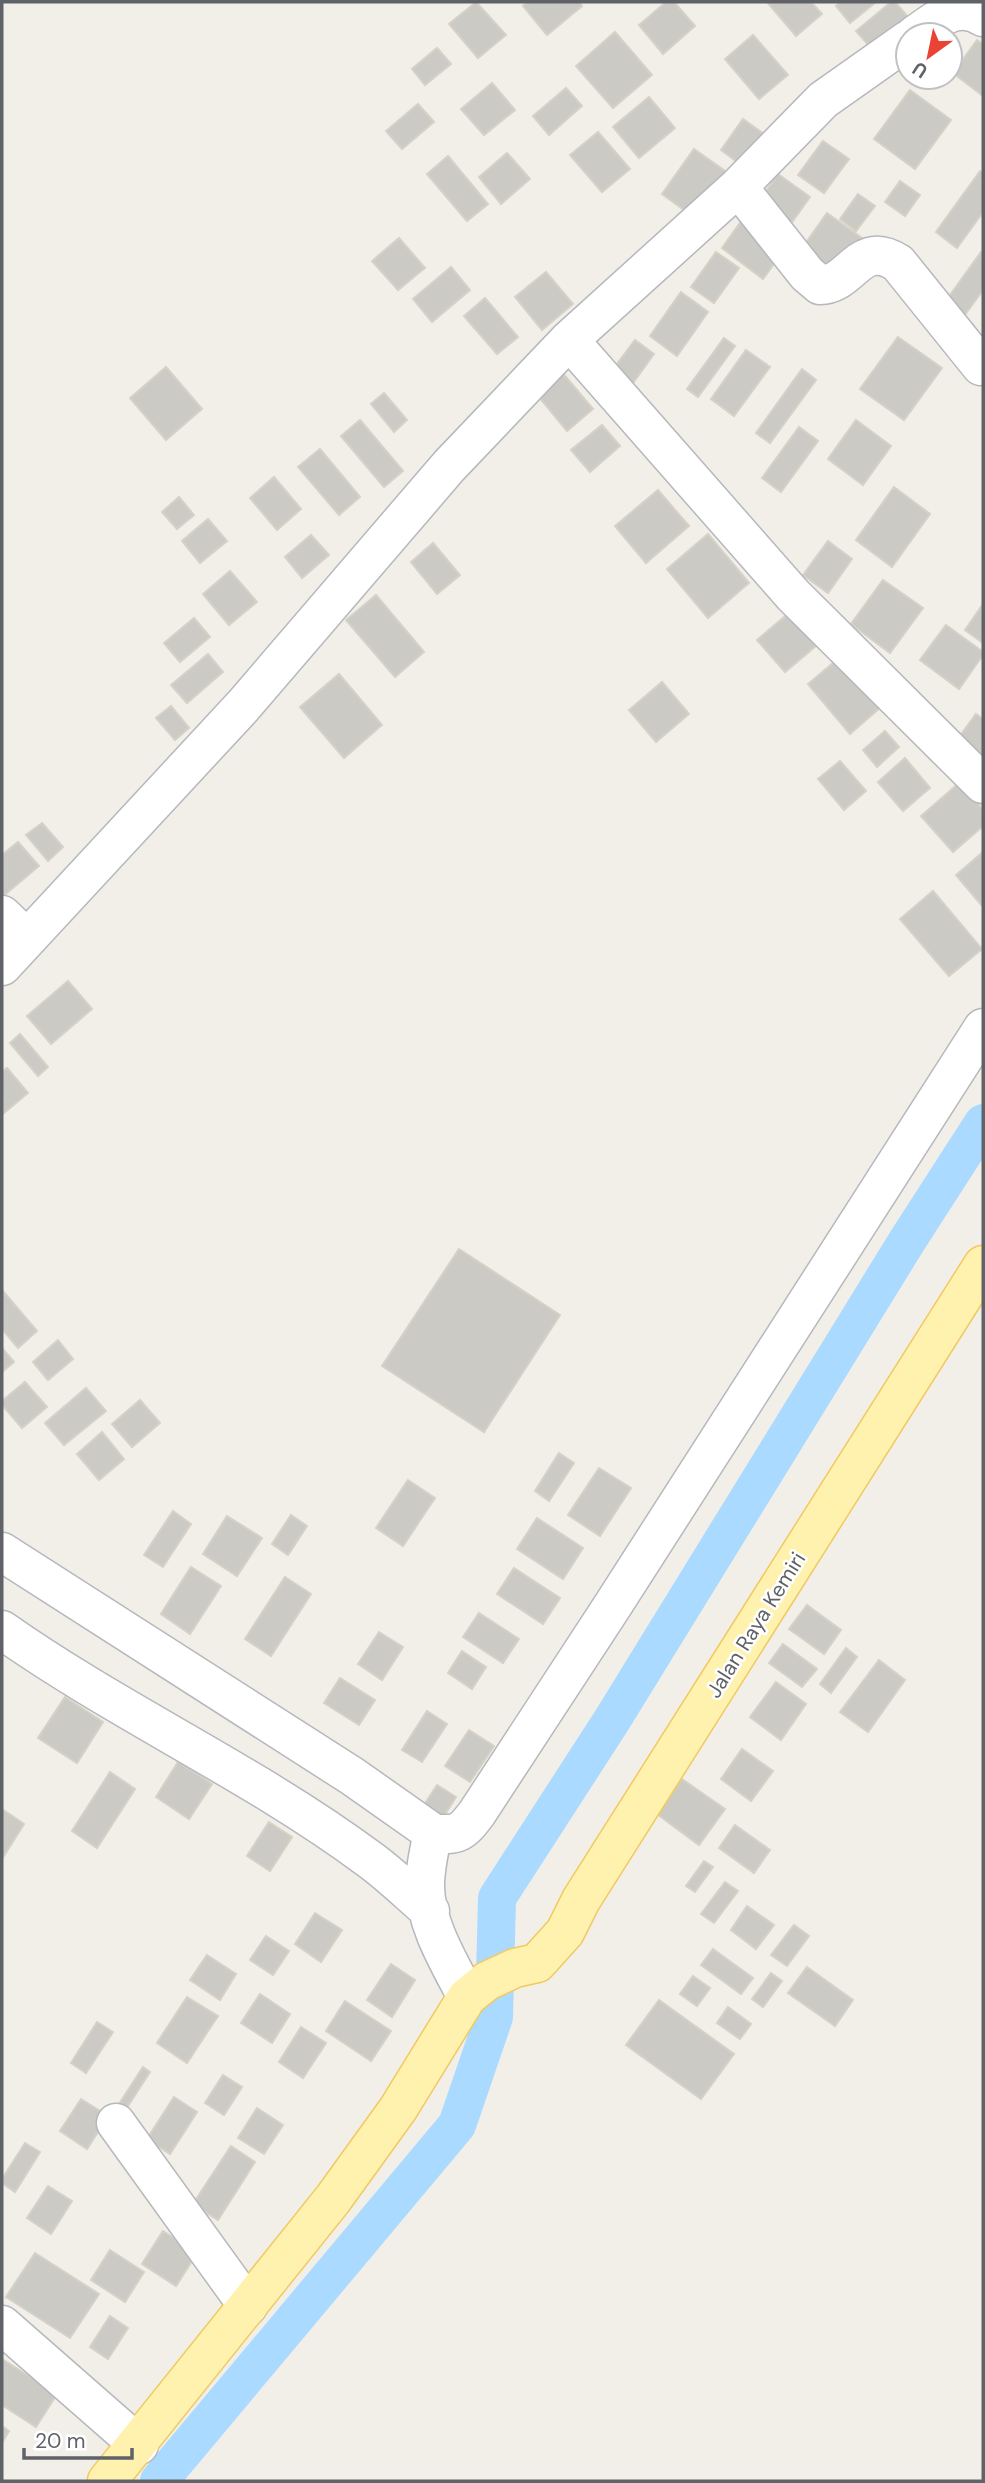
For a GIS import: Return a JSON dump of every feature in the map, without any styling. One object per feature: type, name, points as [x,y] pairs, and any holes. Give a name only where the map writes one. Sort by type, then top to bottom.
[{"type":"main road","name":"Jalan Raya Kemiri","points":[[489,1982],[537,1962],[565,1932],[581,1900],[983,1265]]},
{"type":"main road","points":[[107,2481],[139,2445],[333,2199],[489,1982]]},
{"type":"street","points":[[937,21],[955,10],[971,10],[983,17]]},
{"type":"street","points":[[10,940],[243,706],[449,466],[569,340],[738,187],[822,100],[894,50]]},
{"type":"street","points":[[738,187],[807,274],[820,285],[832,282],[871,256],[884,256],[898,263],[981,366]]},
{"type":"street","points":[[569,340],[793,595],[983,784]]},
{"type":"street","points":[[429,1870],[455,1834],[466,1827],[477,1813],[983,1028]]},
{"type":"street","points":[[2,1552],[340,1768],[429,1870],[436,1934],[489,1982]]},
{"type":"street","points":[[2,1630],[61,1669],[326,1829],[372,1861],[429,1870]]},
{"type":"street","points":[[116,2123],[248,2306]]},
{"type":"street","points":[[2,2325],[139,2445]]},
{"type":"building","points":[[476,2],[506,35],[478,58],[449,24]]},
{"type":"building","points":[[528,2],[579,2],[582,6],[547,35],[523,6]]},
{"type":"building","points":[[666,2],[674,2],[695,26],[663,54],[639,25]]},
{"type":"building","points":[[767,2],[811,2],[822,14],[796,36]]},
{"type":"building","points":[[841,2],[876,2],[850,23],[836,6]]},
{"type":"building","points":[[891,2],[895,2],[909,18],[905,21],[894,21],[894,31],[872,49],[856,31]]},
{"type":"building","points":[[615,32],[652,75],[613,108],[576,66]]},
{"type":"building","points":[[753,35],[788,75],[759,99],[725,59]]},
{"type":"building","points":[[977,40],[983,44],[983,96],[964,81],[964,58]]},
{"type":"building","points":[[437,48],[451,64],[425,85],[412,69]]},
{"type":"building","points":[[492,83],[515,110],[484,135],[461,109]]},
{"type":"building","points":[[566,88],[582,106],[549,135],[533,116]]},
{"type":"building","points":[[909,91],[951,120],[915,169],[874,139]]},
{"type":"building","points":[[649,97],[675,128],[639,158],[613,127]]},
{"type":"building","points":[[418,104],[434,122],[402,149],[386,131]]},
{"type":"building","points":[[743,119],[771,139],[748,170],[721,150]]},
{"type":"building","points":[[598,132],[630,169],[602,192],[570,155]]},
{"type":"building","points":[[823,141],[849,159],[824,193],[798,175]]},
{"type":"building","points":[[694,149],[731,175],[698,220],[662,194]]},
{"type":"building","points":[[507,153],[530,179],[501,204],[479,177]]},
{"type":"building","points":[[448,156],[488,204],[467,221],[427,174]]},
{"type":"building","points":[[980,171],[983,173],[983,212],[957,248],[936,232]]},
{"type":"building","points":[[778,174],[810,197],[790,225],[759,201]]},
{"type":"building","points":[[900,181],[920,195],[905,216],[885,202]]},
{"type":"building","points":[[858,194],[875,206],[856,231],[840,219]]},
{"type":"building","points":[[827,213],[862,238],[832,279],[798,254]]},
{"type":"building","points":[[742,220],[784,250],[763,279],[722,248]]},
{"type":"building","points":[[399,238],[425,268],[398,290],[372,261]]},
{"type":"building","points":[[716,252],[739,268],[714,303],[691,287]]},
{"type":"building","points":[[981,252],[983,290],[964,316],[945,302]]},
{"type":"building","points":[[451,267],[470,290],[432,322],[413,299]]},
{"type":"building","points":[[546,272],[573,304],[542,330],[515,297]]},
{"type":"building","points":[[681,292],[708,312],[677,356],[650,336]]},
{"type":"building","points":[[485,298],[518,337],[497,354],[464,316]]},
{"type":"building","points":[[898,337],[942,368],[904,420],[860,389]]},
{"type":"building","points":[[724,338],[735,346],[698,397],[687,389]]},
{"type":"building","points":[[635,340],[654,354],[625,394],[605,380]]},
{"type":"building","points":[[746,350],[770,367],[734,416],[711,399]]},
{"type":"building","points":[[166,367],[202,409],[166,440],[130,398]]},
{"type":"building","points":[[802,369],[816,380],[770,443],[756,433]]},
{"type":"building","points":[[560,370],[593,409],[567,431],[534,391]]},
{"type":"building","points":[[384,393],[407,420],[394,432],[371,404]]},
{"type":"building","points":[[360,420],[403,471],[384,487],[341,436]]},
{"type":"building","points":[[856,420],[891,446],[863,485],[828,459]]},
{"type":"building","points":[[602,425],[620,446],[590,472],[571,450]]},
{"type":"building","points":[[799,427],[818,441],[781,492],[762,478]]},
{"type":"building","points":[[320,449],[360,497],[339,515],[298,467]]},
{"type":"building","points":[[274,477],[301,509],[277,530],[250,498]]},
{"type":"building","points":[[894,487],[930,514],[892,567],[856,540]]},
{"type":"building","points":[[658,490],[689,526],[646,563],[615,526]]},
{"type":"building","points":[[179,497],[194,515],[177,529],[162,512]]},
{"type":"building","points":[[208,519],[227,541],[200,563],[182,541]]},
{"type":"building","points":[[708,534],[749,583],[708,618],[667,569]]},
{"type":"building","points":[[311,535],[329,555],[302,578],[285,557]]},
{"type":"building","points":[[828,541],[852,559],[828,593],[803,575]]},
{"type":"building","points":[[433,543],[460,575],[437,594],[411,562]]},
{"type":"building","points":[[230,571],[257,602],[229,625],[203,594]]},
{"type":"building","points":[[883,580],[923,608],[890,653],[851,624]]},
{"type":"building","points":[[376,595],[424,652],[395,677],[346,620]]},
{"type":"building","points":[[983,604],[983,643],[965,630]]},
{"type":"building","points":[[790,612],[817,645],[785,672],[757,640]]},
{"type":"building","points":[[194,618],[210,637],[180,662],[164,643]]},
{"type":"building","points":[[946,625],[983,652],[959,689],[920,660]]},
{"type":"building","points":[[208,654],[223,672],[187,703],[171,685]]},
{"type":"building","points":[[839,658],[881,707],[850,734],[808,684]]},
{"type":"building","points":[[339,674],[382,725],[344,758],[300,707]]},
{"type":"building","points":[[662,682],[689,714],[656,742],[629,710]]},
{"type":"building","points":[[171,706],[189,728],[175,740],[156,718]]},
{"type":"building","points":[[976,714],[983,719],[983,762],[954,744]]},
{"type":"building","points":[[885,731],[899,747],[877,767],[863,750]]},
{"type":"building","points":[[905,758],[930,788],[903,811],[878,782]]},
{"type":"building","points":[[840,761],[866,791],[844,810],[818,779]]},
{"type":"building","points":[[959,783],[983,810],[983,826],[953,852],[921,816]]},
{"type":"building","points":[[42,823],[63,847],[48,861],[26,835]]},
{"type":"building","points":[[18,842],[39,866],[2,897],[2,855]]},
{"type":"building","points":[[983,852],[983,907],[956,875]]},
{"type":"building","points":[[933,891],[982,949],[949,976],[900,919]]},
{"type":"building","points":[[68,981],[92,1009],[51,1044],[27,1016]]},
{"type":"building","points":[[20,1034],[48,1067],[38,1076],[10,1043]]},
{"type":"building","points":[[7,1068],[28,1093],[3,1114],[2,1072]]},
{"type":"building","points":[[459,1249],[560,1315],[484,1432],[382,1366]]},
{"type":"building","points":[[2,1290],[37,1331],[18,1348],[2,1329]]},
{"type":"building","points":[[58,1340],[73,1359],[48,1380],[33,1362]]},
{"type":"building","points":[[2,1348],[14,1362],[2,1372]]},
{"type":"building","points":[[25,1382],[47,1407],[22,1428],[2,1405],[2,1401]]},
{"type":"building","points":[[86,1388],[106,1411],[64,1445],[45,1423]]},
{"type":"building","points":[[140,1400],[160,1423],[132,1447],[112,1424]]},
{"type":"building","points":[[102,1432],[124,1459],[99,1480],[77,1454]]},
{"type":"building","points":[[559,1453],[574,1463],[549,1501],[535,1491]]},
{"type":"building","points":[[599,1468],[631,1488],[600,1536],[568,1515]]},
{"type":"building","points":[[408,1480],[435,1498],[403,1546],[376,1528]]},
{"type":"building","points":[[173,1511],[191,1524],[163,1567],[144,1555]]},
{"type":"building","points":[[291,1515],[307,1526],[288,1555],[272,1544]]},
{"type":"building","points":[[227,1516],[262,1538],[237,1576],[203,1554]]},
{"type":"building","points":[[537,1518],[583,1548],[563,1579],[517,1549]]},
{"type":"building","points":[[191,1567],[221,1586],[190,1634],[161,1614]]},
{"type":"building","points":[[514,1568],[560,1598],[543,1624],[497,1594]]},
{"type":"building","points":[[285,1577],[311,1594],[271,1656],[245,1639]]},
{"type":"building","points":[[807,1605],[841,1630],[824,1654],[789,1629]]},
{"type":"building","points":[[479,1613],[519,1639],[503,1663],[463,1637]]},
{"type":"building","points":[[379,1632],[403,1647],[382,1680],[358,1664]]},
{"type":"building","points":[[783,1644],[817,1669],[802,1687],[769,1663]]},
{"type":"building","points":[[846,1648],[857,1657],[831,1693],[820,1684]]},
{"type":"building","points":[[462,1651],[486,1667],[472,1689],[448,1673]]},
{"type":"building","points":[[879,1660],[905,1680],[868,1732],[840,1712]]},
{"type":"building","points":[[340,1678],[375,1700],[359,1725],[324,1703]]},
{"type":"building","points":[[776,1682],[806,1704],[781,1740],[750,1717]]},
{"type":"building","points":[[65,1697],[103,1722],[77,1763],[38,1738]]},
{"type":"building","points":[[427,1711],[447,1724],[422,1762],[402,1750]]},
{"type":"building","points":[[469,1730],[494,1746],[470,1782],[445,1766]]},
{"type":"building","points":[[742,1749],[773,1771],[751,1801],[721,1779]]},
{"type":"building","points":[[178,1762],[212,1784],[189,1819],[156,1797]]},
{"type":"building","points":[[110,1772],[135,1789],[97,1848],[72,1831]]},
{"type":"building","points":[[682,1779],[725,1809],[699,1845],[657,1814]]},
{"type":"building","points":[[437,1785],[456,1797],[435,1830],[416,1817]]},
{"type":"building","points":[[2,1809],[24,1824],[2,1859]]},
{"type":"building","points":[[269,1822],[292,1837],[270,1871],[247,1856]]},
{"type":"building","points":[[735,1825],[770,1850],[754,1873],[719,1848]]},
{"type":"building","points":[[704,1861],[713,1867],[695,1892],[686,1886]]},
{"type":"building","points":[[725,1882],[738,1891],[714,1923],[701,1914]]},
{"type":"building","points":[[747,1906],[774,1925],[756,1949],[731,1930]]},
{"type":"building","points":[[315,1913],[342,1930],[321,1962],[295,1944]]},
{"type":"building","points":[[794,1925],[809,1936],[787,1966],[771,1955]]},
{"type":"building","points":[[266,1936],[289,1951],[273,1975],[250,1960]]},
{"type":"building","points":[[713,1949],[753,1978],[741,1994],[701,1965]]},
{"type":"building","points":[[207,1955],[236,1974],[220,2000],[190,1980]]},
{"type":"building","points":[[391,1964],[415,1980],[392,2017],[367,2000]]},
{"type":"building","points":[[807,1967],[853,2000],[835,2026],[788,1993]]},
{"type":"building","points":[[771,1973],[782,1981],[763,2007],[752,1999]]},
{"type":"building","points":[[693,1976],[710,1988],[697,2006],[680,1994]]},
{"type":"building","points":[[260,1994],[290,2014],[272,2043],[241,2023]]},
{"type":"building","points":[[187,1997],[218,2016],[187,2063],[157,2043]]},
{"type":"building","points":[[659,2000],[734,2054],[701,2099],[626,2045]]},
{"type":"building","points":[[345,2001],[391,2031],[371,2061],[326,2031]]},
{"type":"building","points":[[728,2007],[751,2024],[740,2039],[717,2023]]},
{"type":"building","points":[[97,2022],[113,2032],[86,2073],[71,2063]]},
{"type":"building","points":[[301,2027],[326,2043],[303,2078],[279,2062]]},
{"type":"building","points":[[143,2067],[150,2072],[126,2109],[119,2104]]},
{"type":"building","points":[[223,2075],[242,2087],[224,2115],[205,2103]]},
{"type":"building","points":[[174,2097],[197,2112],[170,2154],[147,2139]]},
{"type":"building","points":[[81,2099],[108,2116],[87,2149],[60,2131]]},
{"type":"building","points":[[257,2108],[283,2125],[264,2154],[238,2138]]},
{"type":"building","points":[[25,2143],[40,2152],[15,2192],[2,2183],[2,2179]]},
{"type":"building","points":[[231,2146],[255,2162],[218,2220],[193,2204]]},
{"type":"building","points":[[48,2186],[72,2201],[51,2234],[27,2218]]},
{"type":"building","points":[[163,2231],[197,2253],[176,2286],[142,2264]]},
{"type":"building","points":[[110,2250],[144,2272],[125,2302],[91,2280]]},
{"type":"building","points":[[35,2253],[99,2294],[70,2338],[6,2297]]},
{"type":"building","points":[[110,2316],[128,2328],[108,2359],[90,2347]]},
{"type":"building","points":[[2,2359],[57,2394],[36,2427],[2,2405]]},
{"type":"building","points":[[2,2426],[9,2431],[2,2443]]},
{"type":"waterway","points":[[159,2481],[457,2125],[494,2017],[497,1898],[612,1720],[907,1241],[983,1123]]}]
